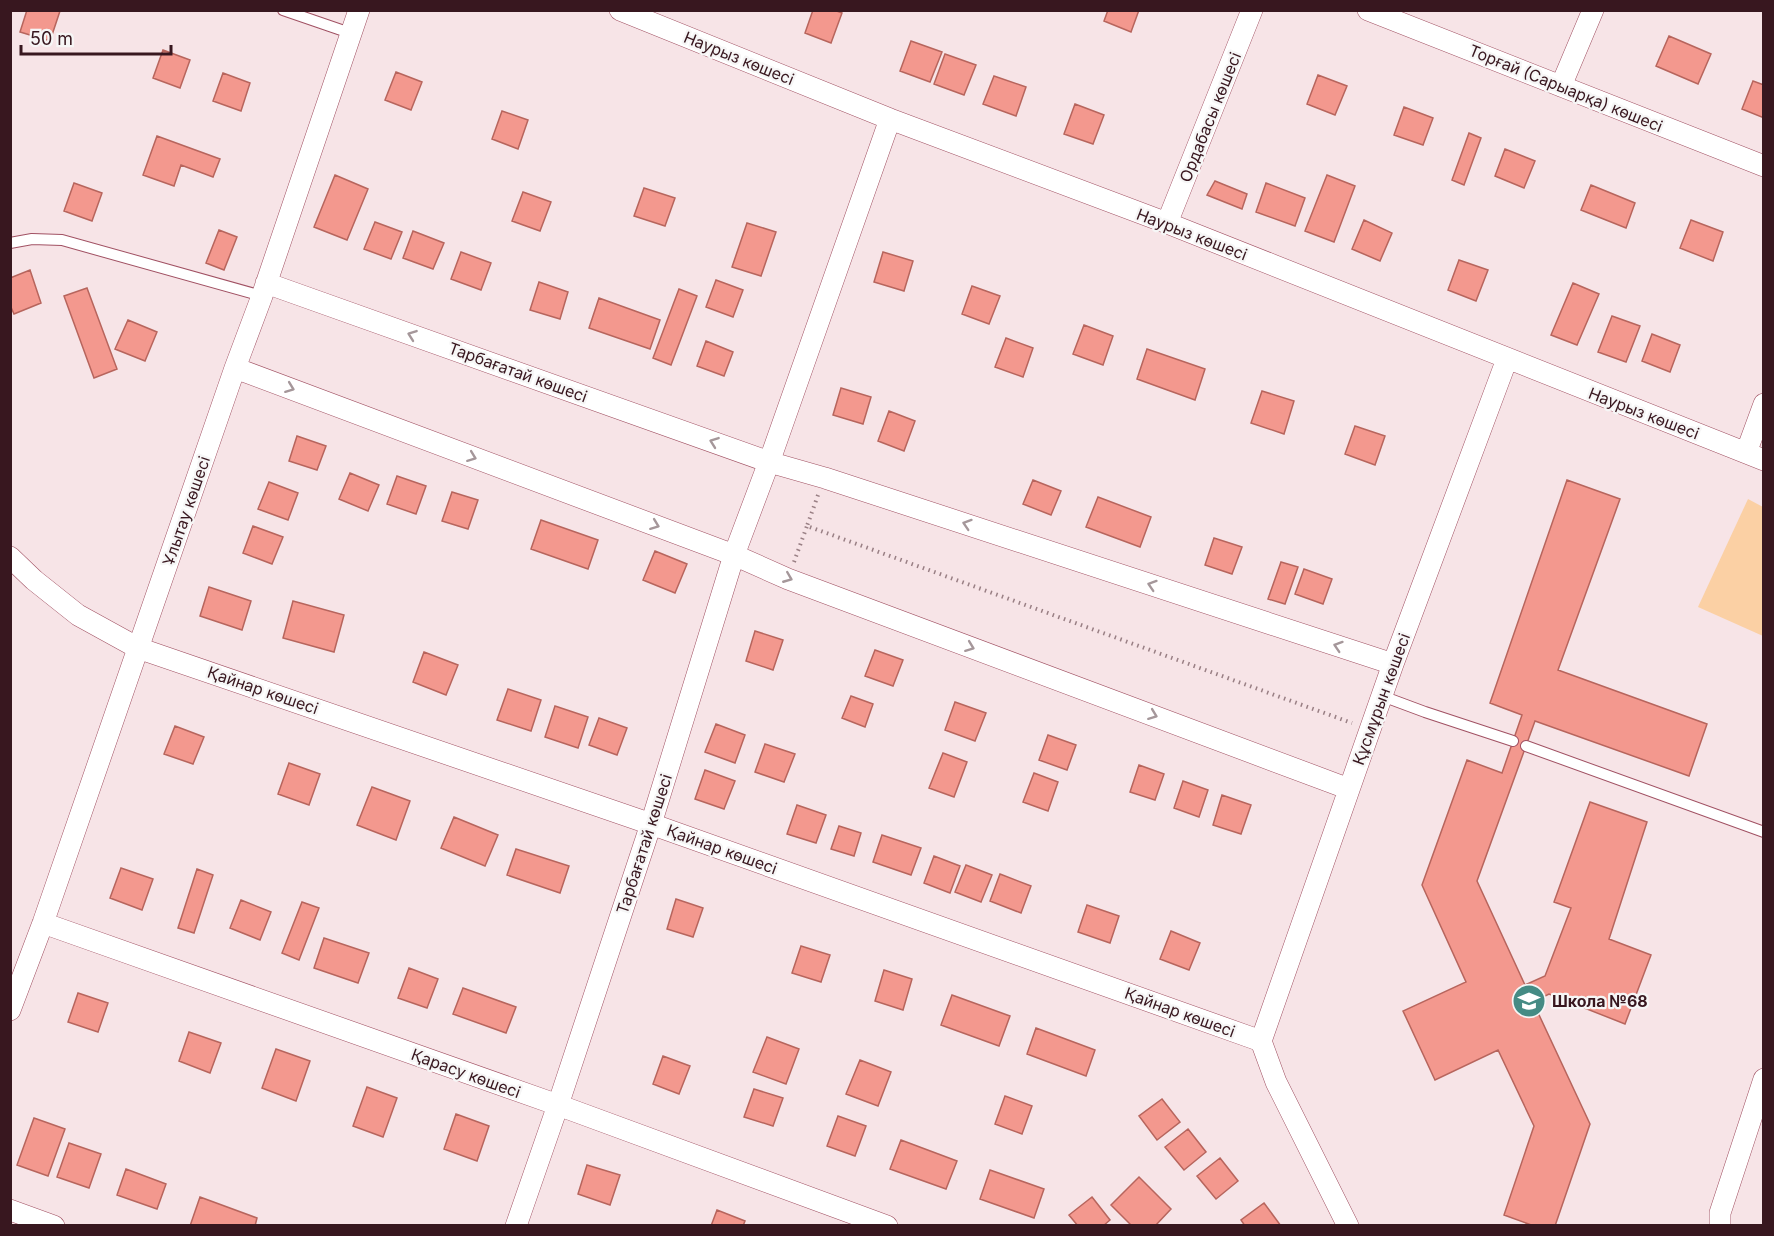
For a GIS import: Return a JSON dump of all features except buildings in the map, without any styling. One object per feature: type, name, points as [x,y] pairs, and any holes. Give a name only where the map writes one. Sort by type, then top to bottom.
[{"type":"street","name":"Ұлытау көшесі","points":[[10,1010],[43,923],[264,290],[359,10]]},
{"type":"street","name":"Наурыз көшесі","points":[[620,10],[890,119],[1167,223],[1755,456]]},
{"type":"street","name":"Ордабасы көшесі","points":[[1167,223],[1252,10]]},
{"type":"street","name":"Торғай (Сарыарқа) көшесі","points":[[1368,10],[1764,166]]},
{"type":"street","points":[[1562,86],[1593,10]]},
{"type":"street","name":"Тарбағатай көшесі","points":[[516,1226],[651,824],[734,555],[890,119]]},
{"type":"street","name":"Тарбағатай көшесі","points":[[264,290],[769,462]]},
{"type":"street","name":"Құсмұрын көшесі","points":[[1261,1041],[1393,664],[1508,359]]},
{"type":"street","points":[[235,368],[1349,789]]},
{"type":"street","points":[[1755,456],[1764,404]]},
{"type":"street","points":[[769,462],[825,478],[1393,664]]},
{"type":"street","name":"Қайнар көшесі","points":[[10,557],[34,580],[78,615],[138,648],[651,824],[1261,1041]]},
{"type":"street","name":"Қарасу көшесі","points":[[43,923],[558,1105],[887,1226]]},
{"type":"street","points":[[1261,1041],[1276,1082],[1348,1226]]},
{"type":"street","points":[[1720,1226],[1720,1213],[1764,1079]]},
{"type":"street","points":[[10,1210],[54,1226]]},
{"type":"lane","points":[[283,10],[350,33]]},
{"type":"lane","points":[[10,243],[32,239],[62,240],[264,290]]},
{"type":"lane","points":[[1382,696],[1513,741]]},
{"type":"lane","points":[[1526,746],[1764,832]]},
{"type":"path","points":[[789,579],[825,478]]},
{"type":"path","points":[[807,526],[1370,729]]},
{"type":"shaded area","points":[[1748,499],[1763,507],[1763,636],[1698,607]]},
{"type":"place","name":"Школа №68","points":[[1529,1001]]}]
